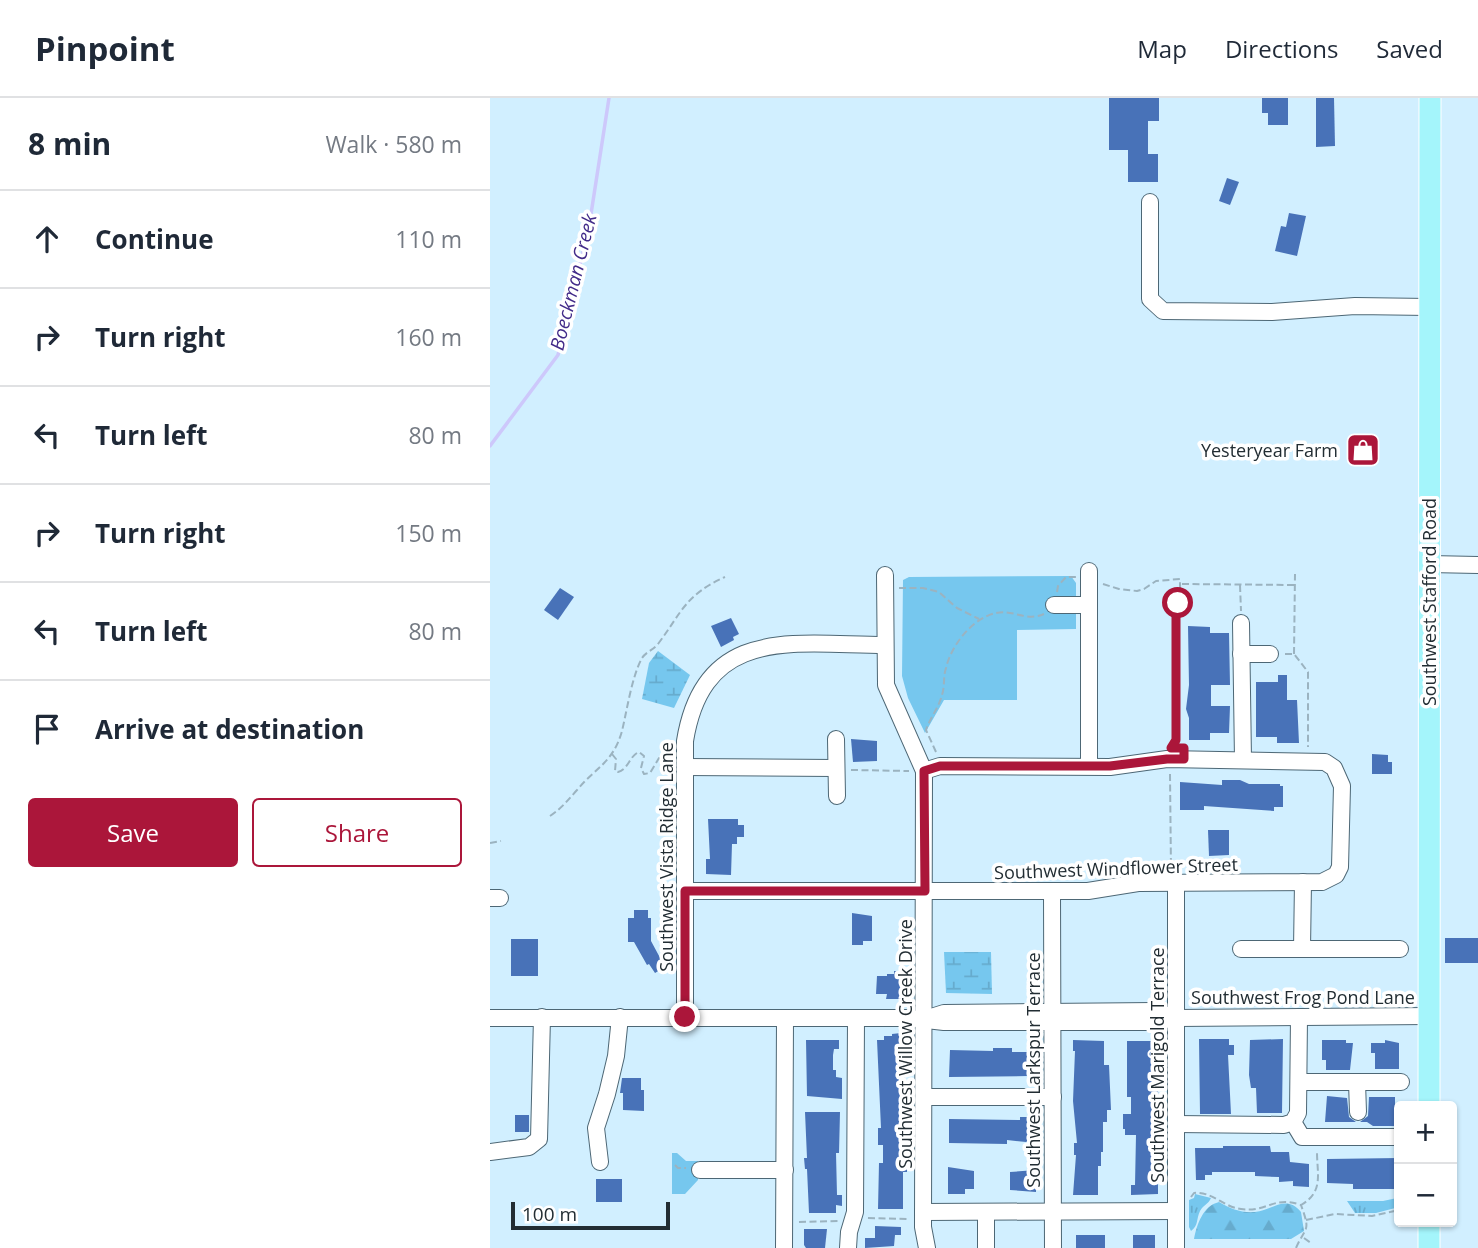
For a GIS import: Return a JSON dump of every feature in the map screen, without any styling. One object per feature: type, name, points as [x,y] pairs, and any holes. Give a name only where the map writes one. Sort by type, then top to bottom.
[{"type":"main road","name":"Southwest Stafford Road","points":[[1429,1101],[1430,98]]},
{"type":"main road","points":[[1429,1227],[1429,1248]]},
{"type":"street","points":[[1150,202],[1150,299],[1163,311],[1272,312],[1355,306],[1429,307]]},
{"type":"street","points":[[1429,564],[1478,565]]},
{"type":"street","points":[[1088,574],[1089,766]]},
{"type":"street","name":"Southwest Willow Creek Drive","points":[[885,582],[886,676],[889,694],[916,767],[925,891],[923,1220],[927,1248]]},
{"type":"street","points":[[1054,605],[1089,605]]},
{"type":"street","points":[[1241,622],[1243,760]]},
{"type":"street","name":"Southwest Vista Ridge Lane","points":[[685,1017],[685,891],[680,768],[692,707],[711,677],[741,653],[782,645],[886,645]]},
{"type":"street","points":[[1241,654],[1270,654]]},
{"type":"street","points":[[836,739],[836,796]]},
{"type":"street","points":[[916,767],[1110,766],[1167,759],[1307,761]]},
{"type":"street","name":"Southwest Windflower Street","points":[[685,891],[1099,891],[1171,877],[1322,882],[1336,875],[1341,859],[1342,786],[1334,768],[1325,762],[1307,761]]},
{"type":"street","points":[[680,768],[836,769]]},
{"type":"street","name":"Southwest Marigold Terrace","points":[[1171,877],[1177,1018],[1176,1248]]},
{"type":"street","points":[[1302,948],[1303,882]]},
{"type":"street","name":"Southwest Larkspur Terrace","points":[[1052,891],[1053,1248]]},
{"type":"street","points":[[1241,948],[1400,949]]},
{"type":"street","name":"Southwest Frog Pond Lane","points":[[490,1018],[925,1019],[944,1013],[1156,1022],[1177,1018],[1429,1016]]},
{"type":"street","points":[[490,1152],[529,1147],[539,1139],[542,1017]]},
{"type":"street","points":[[600,1162],[596,1128],[616,1056],[620,1017]]},
{"type":"street","points":[[1176,1125],[1284,1125],[1293,1122],[1298,1113],[1299,1017]]},
{"type":"street","points":[[784,1248],[785,1018]]},
{"type":"street","points":[[848,1248],[855,1212],[856,1018]]},
{"type":"street","points":[[1299,1082],[1401,1082]]},
{"type":"street","points":[[1357,1082],[1357,1112]]},
{"type":"street","points":[[924,1097],[1053,1097]]},
{"type":"street","points":[[1293,1122],[1310,1137],[1394,1137]]},
{"type":"street","points":[[697,1169],[785,1170]]},
{"type":"street","points":[[923,1220],[986,1212],[1176,1211]]},
{"type":"street","points":[[986,1212],[986,1248]]},
{"type":"street","name":"Southwest Willow Creek Drive","points":[[915,1248],[923,1220]]},
{"type":"path","points":[[940,755],[932,747],[926,730],[943,693],[944,674],[950,656],[960,640],[980,620],[997,612],[1033,618],[1044,614],[1054,605],[1058,586],[1066,577],[1088,574],[1101,576],[1102,584],[1125,591],[1144,589],[1164,579],[1181,579],[1180,599],[1176,609],[1176,740],[1171,748]]},
{"type":"path","points":[[1295,574],[1294,654],[1308,672],[1307,761]]},
{"type":"path","points":[[550,816],[565,805],[612,753],[621,733],[644,655],[657,645],[687,603],[704,588],[725,577]]},
{"type":"path","points":[[885,582],[932,590],[980,620]]},
{"type":"path","points":[[1181,584],[1295,585]]},
{"type":"path","points":[[1240,585],[1241,622]]},
{"type":"path","points":[[1270,654],[1294,654]]},
{"type":"path","points":[[612,753],[616,759],[615,771],[618,772],[626,768],[632,757],[639,752],[644,756],[641,768],[644,774],[650,773],[659,758],[664,759],[667,769],[680,768]]},
{"type":"path","points":[[836,769],[911,771],[916,767]]},
{"type":"path","points":[[1170,771],[1171,877]]},
{"type":"path","points":[[490,843],[501,841]]},
{"type":"path","points":[[1191,1197],[1194,1193],[1207,1194],[1241,1209],[1256,1209],[1280,1200],[1301,1205],[1312,1199],[1317,1189],[1310,1137]]},
{"type":"path","points":[[675,1165],[678,1168],[697,1169]]},
{"type":"path","points":[[1296,1248],[1303,1237],[1307,1220],[1301,1205]]},
{"type":"path","points":[[1307,1220],[1335,1214],[1372,1216],[1394,1211]]},
{"type":"path","points":[[1303,1237],[1311,1242]]},
{"type":"green space","points":[[1071,576],[1076,583],[1076,629],[1017,630],[1017,700],[944,700],[925,733],[908,698],[902,676],[903,580],[909,577]]},
{"type":"green space","points":[[658,651],[690,675],[674,708],[642,699],[649,663]]},
{"type":"green space","points":[[944,952],[991,952],[992,994],[946,993]]},
{"type":"green space","points":[[672,1153],[677,1153],[686,1161],[698,1161],[698,1180],[685,1194],[672,1194]]},
{"type":"green space","points":[[1195,1194],[1211,1198],[1200,1211],[1191,1231],[1189,1200],[1194,1198]]},
{"type":"green space","points":[[1394,1199],[1394,1208],[1376,1213],[1355,1213],[1347,1201]]},
{"type":"green space","points":[[1219,1202],[1236,1210],[1250,1212],[1262,1211],[1279,1204],[1290,1204],[1301,1212],[1304,1231],[1291,1239],[1194,1239],[1205,1212]]},
{"type":"building","points":[[1109,98],[1159,98],[1159,121],[1148,121],[1148,154],[1158,154],[1158,182],[1128,182],[1128,150],[1109,150]]},
{"type":"building","points":[[1262,98],[1288,98],[1288,125],[1268,125],[1268,113],[1262,113]]},
{"type":"building","points":[[1316,98],[1334,98],[1335,146],[1316,147]]},
{"type":"building","points":[[1227,178],[1239,182],[1230,205],[1219,201]]},
{"type":"building","points":[[1289,213],[1306,216],[1297,256],[1275,251],[1281,226],[1286,227]]},
{"type":"building","points":[[560,588],[574,597],[558,620],[544,610]]},
{"type":"building","points":[[731,618],[739,634],[721,647],[711,626]]},
{"type":"building","points":[[1188,626],[1210,627],[1210,633],[1229,633],[1230,685],[1211,685],[1211,706],[1230,706],[1229,733],[1210,733],[1210,740],[1189,740],[1189,718],[1186,709],[1189,685]]},
{"type":"building","points":[[1278,675],[1287,675],[1287,700],[1297,700],[1299,743],[1277,743],[1277,737],[1256,737],[1256,682],[1278,682]]},
{"type":"building","points":[[851,739],[877,741],[877,761],[853,762]]},
{"type":"building","points":[[1372,754],[1388,755],[1388,762],[1392,762],[1392,774],[1372,774]]},
{"type":"building","points":[[1222,780],[1240,780],[1249,784],[1280,784],[1283,786],[1283,807],[1274,807],[1274,811],[1204,806],[1204,810],[1180,810],[1180,782],[1222,785]]},
{"type":"building","points":[[708,819],[738,819],[738,825],[744,825],[744,837],[737,837],[737,844],[732,844],[731,875],[706,874],[706,859],[710,859]]},
{"type":"building","points":[[1208,830],[1229,830],[1229,855],[1209,856]]},
{"type":"building","points":[[634,910],[648,910],[648,918],[651,918],[651,941],[665,967],[655,973],[649,964],[647,965],[634,942],[628,942],[628,918],[634,918]]},
{"type":"building","points":[[852,913],[872,916],[872,941],[863,941],[863,945],[852,945]]},
{"type":"building","points":[[1445,938],[1478,938],[1478,963],[1445,963]]},
{"type":"building","points":[[511,939],[538,939],[538,976],[511,976]]},
{"type":"building","points":[[894,971],[903,971],[902,999],[886,999],[887,994],[876,994],[877,976],[894,974]]},
{"type":"building","points":[[901,1033],[901,1070],[905,1070],[903,1114],[907,1163],[907,1172],[903,1172],[903,1209],[878,1209],[879,1163],[883,1163],[883,1145],[878,1145],[878,1128],[881,1128],[877,1040]]},
{"type":"building","points":[[1199,1039],[1229,1039],[1229,1045],[1234,1045],[1234,1055],[1228,1055],[1231,1114],[1200,1114]]},
{"type":"building","points":[[1283,1039],[1282,1113],[1257,1113],[1256,1088],[1251,1088],[1249,1075],[1250,1040]]},
{"type":"building","points":[[806,1040],[839,1040],[839,1049],[834,1049],[833,1070],[836,1070],[836,1077],[842,1078],[842,1099],[807,1096]]},
{"type":"building","points":[[1073,1040],[1104,1041],[1104,1065],[1109,1065],[1111,1110],[1107,1110],[1107,1122],[1103,1122],[1098,1195],[1073,1195],[1076,1155],[1074,1143],[1077,1143],[1073,1101]]},
{"type":"building","points":[[1322,1040],[1346,1040],[1346,1043],[1353,1043],[1350,1070],[1326,1070],[1326,1060],[1322,1060]]},
{"type":"building","points":[[1385,1040],[1399,1043],[1399,1069],[1375,1069],[1375,1053],[1371,1053],[1371,1043],[1385,1043]]},
{"type":"building","points":[[1127,1041],[1159,1041],[1157,1071],[1160,1126],[1157,1126],[1156,1149],[1162,1149],[1162,1165],[1158,1165],[1158,1194],[1131,1195],[1131,1185],[1135,1185],[1136,1135],[1125,1135],[1123,1129],[1123,1114],[1131,1114],[1131,1097],[1127,1097]]},
{"type":"building","points":[[993,1048],[1012,1048],[1012,1052],[1036,1052],[1036,1078],[949,1077],[950,1050],[993,1051]]},
{"type":"building","points":[[622,1078],[641,1078],[644,1111],[623,1110],[623,1093],[620,1093]]},
{"type":"building","points":[[1327,1096],[1347,1098],[1349,1117],[1356,1122],[1325,1122]]},
{"type":"building","points":[[1369,1097],[1395,1097],[1394,1126],[1373,1126],[1360,1122],[1368,1116]]},
{"type":"building","points":[[805,1112],[840,1112],[839,1153],[836,1153],[837,1195],[842,1195],[842,1206],[836,1205],[836,1213],[809,1213],[804,1158],[807,1158]]},
{"type":"building","points":[[515,1115],[529,1115],[529,1132],[515,1132]]},
{"type":"building","points":[[1020,1117],[1036,1117],[1036,1143],[1007,1140],[1007,1144],[949,1143],[949,1119],[1020,1120]]},
{"type":"building","points":[[1270,1146],[1271,1152],[1289,1152],[1290,1162],[1309,1164],[1309,1187],[1293,1186],[1293,1181],[1279,1182],[1279,1177],[1255,1176],[1255,1172],[1212,1172],[1212,1175],[1205,1175],[1205,1180],[1196,1180],[1195,1148]]},
{"type":"building","points":[[1394,1158],[1394,1189],[1353,1189],[1353,1184],[1327,1183],[1327,1159]]},
{"type":"building","points":[[948,1167],[974,1171],[974,1189],[965,1189],[965,1194],[948,1194]]},
{"type":"building","points":[[1036,1170],[1036,1192],[1010,1190],[1010,1172]]},
{"type":"building","points":[[596,1179],[622,1179],[622,1202],[596,1202]]},
{"type":"building","points":[[875,1226],[901,1227],[901,1235],[895,1235],[894,1246],[865,1248],[865,1238],[875,1238]]},
{"type":"building","points":[[804,1229],[827,1229],[825,1248],[806,1248]]},
{"type":"building","points":[[1076,1235],[1105,1235],[1105,1248],[1076,1248]]},
{"type":"building","points":[[1133,1235],[1155,1235],[1155,1248],[1133,1248]]},
{"type":"waterway","name":"Boeckman Creek","points":[[490,446],[558,355],[589,227],[609,98]]},
{"type":"place","name":"Yesteryear Farm","points":[[1363,450]]},
{"type":"route","points":[[685,1017],[685,891],[925,891],[924,771],[940,766],[1110,766],[1184,759],[1184,748],[1171,748],[1176,740],[1178,603]]}]
